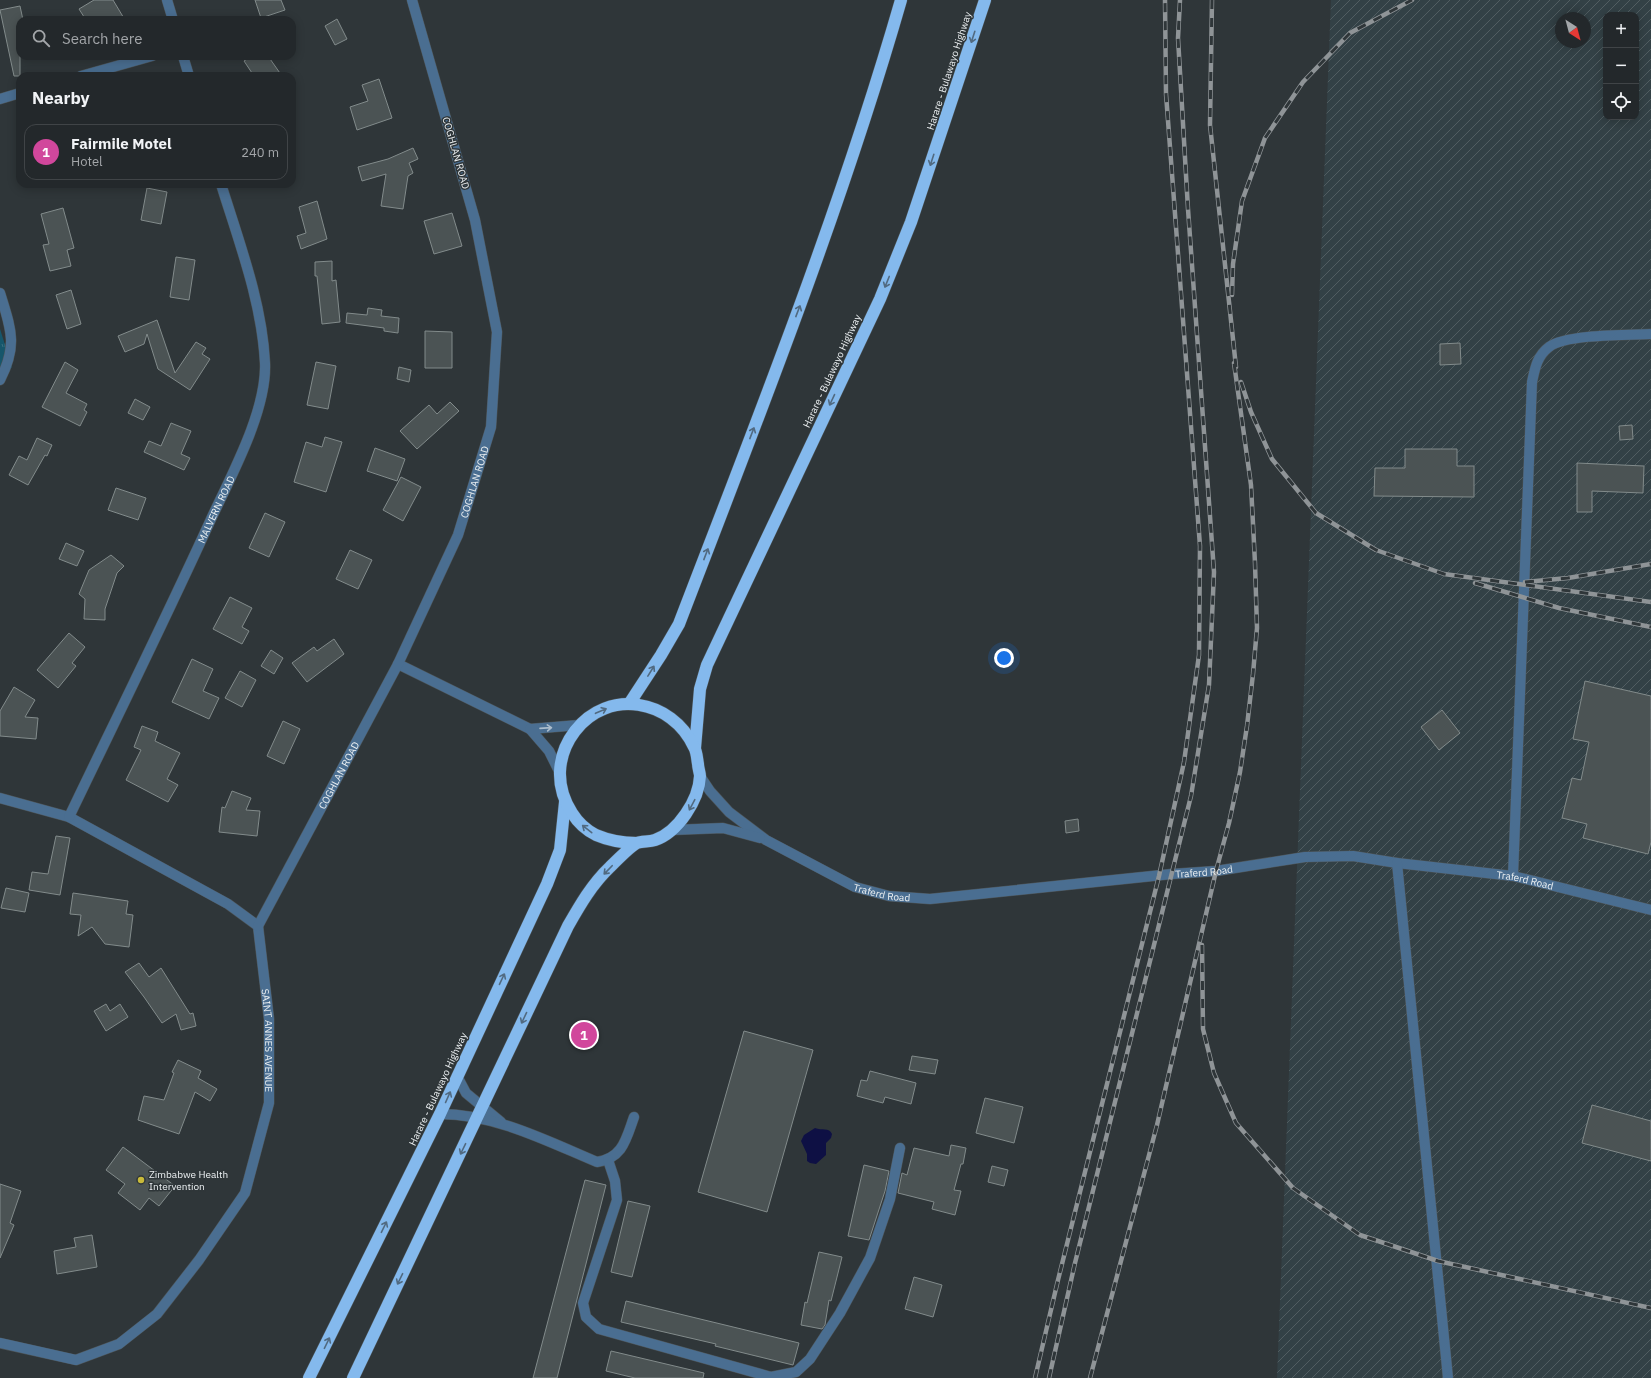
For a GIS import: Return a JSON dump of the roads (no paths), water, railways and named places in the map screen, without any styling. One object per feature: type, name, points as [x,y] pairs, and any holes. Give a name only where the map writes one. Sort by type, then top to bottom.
[{"type":"highway","points":[[629,704],[661,655],[682,617],[814,270],[878,79],[901,0]]},
{"type":"highway","name":"Harare - Bulawayo Highway","points":[[695,748],[684,730],[669,716],[650,707],[629,704],[610,706],[594,714],[579,725],[569,739],[562,754],[559,771],[560,787],[565,802],[577,821],[594,834],[615,842],[637,843],[656,840],[672,830],[686,815],[696,797],[700,776],[695,748],[700,688],[707,665],[880,299],[911,222],[985,0]]},
{"type":"highway","name":"Harare - Bulawayo Highway","points":[[309,1378],[440,1114],[547,884],[560,850],[565,802]]},
{"type":"highway","points":[[353,1378],[568,926],[589,891],[609,868],[637,843]]},
{"type":"street","points":[[167,0],[172,16]]},
{"type":"street","name":"COGHLAN ROAD","points":[[258,926],[398,664],[458,535],[490,427],[497,332],[475,220],[412,0]]},
{"type":"street","points":[[95,72],[138,60]]},
{"type":"street","points":[[184,60],[188,72]]},
{"type":"street","points":[[0,99],[16,94]]},
{"type":"street","name":"MALVERN ROAD","points":[[69,816],[188,569],[249,435],[261,398],[265,364],[257,305],[222,188]]},
{"type":"street","points":[[0,293],[11,331],[12,344],[12,350],[0,380]]},
{"type":"street","points":[[1512,876],[1532,382],[1536,362],[1549,346],[1571,338],[1651,334]]},
{"type":"street","points":[[398,664],[530,729],[549,751],[559,771]]},
{"type":"street","points":[[530,729],[579,725]]},
{"type":"street","name":"Traferd Road","points":[[700,776],[710,791],[729,812],[766,840],[855,887],[889,896],[930,899],[1172,874],[1216,871],[1305,857],[1353,856],[1397,863],[1512,876],[1651,910]]},
{"type":"street","points":[[0,798],[69,816],[228,904],[258,926]]},
{"type":"street","name":"Traferd Road","points":[[672,830],[723,828],[766,840]]},
{"type":"street","points":[[1397,863],[1448,1378]]},
{"type":"street","name":"SAINT ANNES AVENUE","points":[[0,1343],[76,1360],[119,1344],[157,1314],[200,1260],[245,1193],[269,1103],[269,1019],[258,926]]},
{"type":"street","points":[[457,1076],[466,1093],[502,1123]]},
{"type":"street","points":[[440,1114],[458,1114],[502,1123],[597,1162],[608,1160],[620,1151],[634,1117]]},
{"type":"street","points":[[608,1160],[615,1181],[617,1200],[583,1304],[586,1317],[599,1330],[772,1377],[796,1372],[810,1359],[840,1313],[870,1258],[890,1199],[900,1148]]},
{"type":"railway","points":[[1035,1378],[1159,876],[1184,762],[1199,655],[1200,546],[1166,94],[1165,0]]},
{"type":"railway","points":[[1049,1378],[1075,1263],[1191,796],[1209,685],[1214,572],[1188,209],[1178,38],[1180,0]]},
{"type":"railway","points":[[1212,0],[1210,125],[1236,367]]},
{"type":"railway","points":[[1232,295],[1233,264],[1242,201],[1265,138],[1303,82],[1350,33],[1412,0]]},
{"type":"railway","points":[[1090,1378],[1157,1125],[1216,871],[1229,823],[1240,772],[1247,726],[1257,628],[1255,563],[1251,485],[1234,363]]},
{"type":"railway","points":[[1241,382],[1251,412],[1272,459],[1316,513],[1376,550],[1444,574],[1651,602]]},
{"type":"railway","points":[[1525,582],[1568,578],[1651,564]]},
{"type":"railway","points":[[1475,583],[1559,608],[1651,627]]},
{"type":"railway","points":[[1202,945],[1203,1029],[1214,1073],[1236,1123],[1293,1188],[1360,1235],[1438,1261],[1651,1308]]},
{"type":"place","name":"Fairmile Motel","points":[[584,1035]]},
{"type":"place","name":"Zimbabwe Health Intervention","points":[[141,1180]]}]
